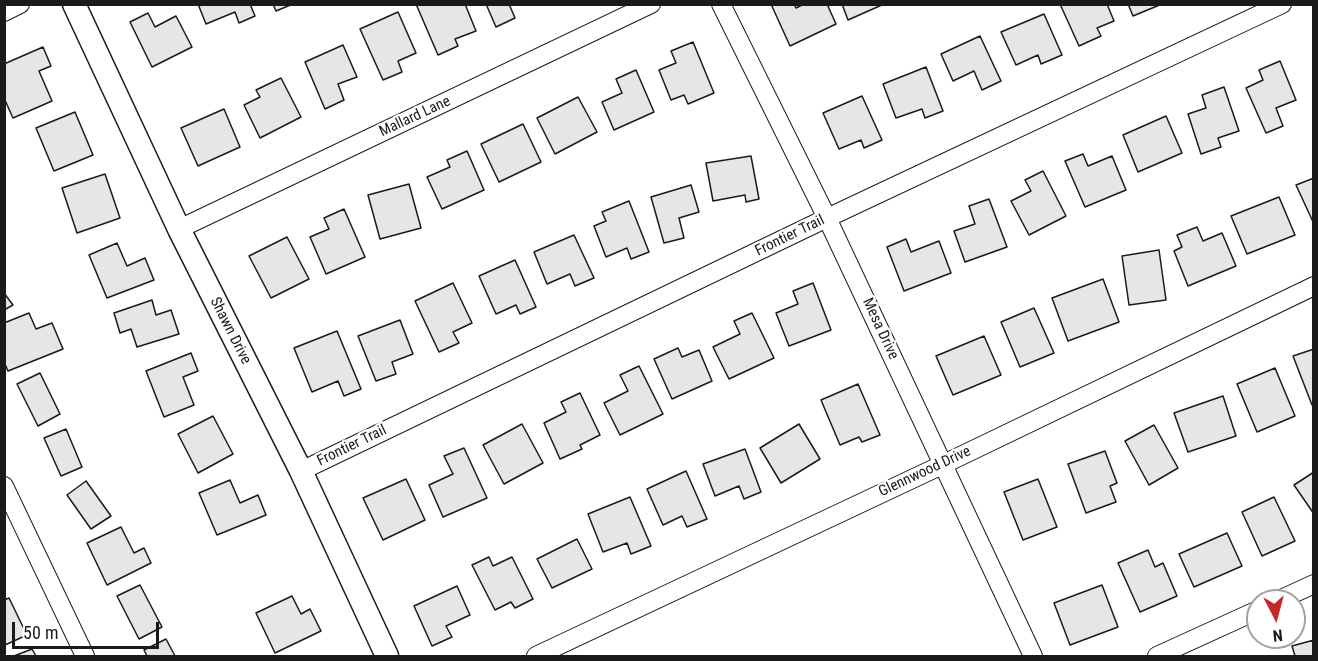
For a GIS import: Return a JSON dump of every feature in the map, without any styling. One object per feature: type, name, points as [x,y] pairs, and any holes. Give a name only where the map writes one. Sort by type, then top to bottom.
[{"type":"street","points":[[4,12],[20,4]]},
{"type":"street","name":"Shawn Drive","points":[[74,4],[179,229],[301,471],[387,657]]},
{"type":"street","name":"Mallard Lane","points":[[179,229],[651,4]]},
{"type":"street","name":"Mesa Drive","points":[[721,4],[827,218],[1033,657]]},
{"type":"street","name":"Frontier Trail","points":[[301,471],[827,218],[1282,4]]},
{"type":"street","name":"Glennwood Drive","points":[[536,657],[1314,286]]},
{"type":"street","points":[[4,486],[85,657]]},
{"type":"street","points":[[1157,657],[1246,616]]},
{"type":"building","points":[[198,4],[250,4],[255,16],[239,23],[235,12],[206,24]]},
{"type":"building","points":[[273,4],[293,4],[276,11]]},
{"type":"building","points":[[416,4],[465,4],[476,31],[455,39],[458,46],[438,55]]},
{"type":"building","points":[[486,4],[509,4],[515,18],[496,27]]},
{"type":"building","points":[[771,4],[794,4],[796,8],[804,4],[827,4],[836,24],[790,46]]},
{"type":"building","points":[[842,4],[884,4],[848,20]]},
{"type":"building","points":[[1060,4],[1107,4],[1114,21],[1097,28],[1101,36],[1079,46]]},
{"type":"building","points":[[1128,4],[1162,4],[1133,16]]},
{"type":"building","points":[[398,12],[416,53],[398,61],[402,72],[383,80],[360,29]]},
{"type":"building","points":[[148,13],[155,27],[176,16],[192,47],[152,67],[130,22]]},
{"type":"building","points":[[1044,14],[1062,55],[1041,64],[1038,55],[1016,65],[1001,32]]},
{"type":"building","points":[[980,36],[1001,81],[982,90],[974,71],[953,81],[941,54]]},
{"type":"building","points":[[693,42],[714,93],[688,104],[684,95],[671,100],[659,70],[676,63],[671,51]]},
{"type":"building","points":[[343,45],[357,77],[338,84],[344,100],[325,109],[305,62]]},
{"type":"building","points":[[43,47],[51,66],[39,71],[52,101],[13,118],[4,98],[4,64]]},
{"type":"building","points":[[1280,61],[1296,100],[1276,108],[1283,126],[1266,133],[1246,88],[1263,80],[1259,70]]},
{"type":"building","points":[[926,67],[943,111],[925,118],[922,109],[896,118],[883,84]]},
{"type":"building","points":[[636,70],[654,112],[614,130],[602,102],[622,93],[616,79]]},
{"type":"building","points":[[281,78],[301,117],[260,138],[244,105],[260,97],[256,90]]},
{"type":"building","points":[[1224,87],[1239,131],[1218,138],[1221,147],[1201,154],[1188,114],[1206,108],[1202,95]]},
{"type":"building","points":[[862,96],[882,140],[864,148],[861,140],[839,149],[823,113]]},
{"type":"building","points":[[578,97],[597,132],[555,154],[537,118]]},
{"type":"building","points":[[224,109],[240,147],[198,166],[181,128]]},
{"type":"building","points":[[75,112],[93,155],[54,171],[36,128]]},
{"type":"building","points":[[1166,116],[1182,153],[1138,172],[1123,135]]},
{"type":"building","points":[[523,124],[541,162],[499,182],[481,144]]},
{"type":"building","points":[[467,151],[484,190],[442,209],[427,177],[450,167],[447,160]]},
{"type":"building","points":[[1083,154],[1088,166],[1112,156],[1126,190],[1085,207],[1065,161]]},
{"type":"building","points":[[751,156],[759,199],[746,202],[745,195],[713,201],[706,163]]},
{"type":"building","points":[[1043,171],[1066,216],[1029,235],[1011,201],[1031,191],[1025,180]]},
{"type":"building","points":[[105,174],[120,218],[77,233],[62,188]]},
{"type":"building","points":[[1314,178],[1314,224],[1296,185]]},
{"type":"building","points":[[409,184],[421,228],[380,239],[368,195]]},
{"type":"building","points":[[691,185],[699,212],[679,218],[684,238],[664,243],[651,197]]},
{"type":"building","points":[[1279,197],[1295,235],[1247,254],[1231,216]]},
{"type":"building","points":[[989,199],[1007,247],[965,262],[954,231],[975,224],[969,206]]},
{"type":"building","points":[[629,201],[649,252],[631,259],[627,248],[606,257],[594,226],[606,221],[602,212]]},
{"type":"building","points":[[344,209],[365,257],[326,274],[310,237],[329,229],[324,218]]},
{"type":"building","points":[[1197,227],[1203,241],[1222,233],[1236,266],[1188,286],[1174,251],[1182,247],[1177,235]]},
{"type":"building","points":[[574,235],[594,278],[575,286],[570,274],[547,284],[534,252]]},
{"type":"building","points":[[287,237],[309,279],[271,298],[249,256]]},
{"type":"building","points":[[906,239],[911,252],[939,241],[951,273],[904,291],[887,247]]},
{"type":"building","points":[[117,243],[127,266],[145,258],[154,280],[107,298],[89,255]]},
{"type":"building","points":[[1159,250],[1166,300],[1129,305],[1122,256]]},
{"type":"building","points":[[515,260],[536,307],[520,314],[516,305],[496,314],[479,276]]},
{"type":"building","points":[[1103,279],[1119,322],[1068,341],[1052,298]]},
{"type":"building","points":[[453,283],[472,323],[453,332],[459,343],[439,352],[415,301]]},
{"type":"building","points":[[813,283],[831,330],[789,346],[776,313],[798,304],[793,291]]},
{"type":"building","points":[[4,293],[13,305],[4,310]]},
{"type":"building","points":[[152,300],[156,315],[171,310],[179,334],[137,347],[131,329],[120,333],[114,313]]},
{"type":"building","points":[[1034,308],[1054,353],[1020,367],[1001,322]]},
{"type":"building","points":[[29,313],[36,329],[52,323],[63,349],[8,371],[4,362],[4,323]]},
{"type":"building","points":[[752,313],[774,358],[729,379],[713,347],[740,334],[734,321]]},
{"type":"building","points":[[400,320],[413,354],[392,362],[396,374],[376,381],[358,336]]},
{"type":"building","points":[[337,331],[361,389],[344,396],[338,381],[312,392],[294,348]]},
{"type":"building","points":[[984,336],[1001,375],[953,395],[936,356]]},
{"type":"building","points":[[678,348],[682,357],[699,350],[712,381],[672,399],[654,359]]},
{"type":"building","points":[[1314,349],[1314,405],[1312,405],[1293,356]]},
{"type":"building","points":[[191,353],[198,371],[183,377],[194,405],[164,417],[146,371]]},
{"type":"building","points":[[639,366],[663,414],[620,435],[604,403],[628,391],[620,375]]},
{"type":"building","points":[[1275,368],[1295,416],[1257,432],[1237,384]]},
{"type":"building","points":[[40,373],[60,414],[38,426],[17,384]]},
{"type":"building","points":[[858,384],[880,435],[862,442],[859,437],[840,445],[821,400]]},
{"type":"building","points":[[580,393],[600,435],[580,445],[582,449],[560,459],[544,423],[566,412],[561,402]]},
{"type":"building","points":[[1223,396],[1236,436],[1188,452],[1174,413]]},
{"type":"building","points":[[213,416],[233,454],[198,473],[178,434]]},
{"type":"building","points":[[522,424],[543,463],[504,484],[483,445]]},
{"type":"building","points":[[799,424],[820,459],[781,483],[760,448]]},
{"type":"building","points":[[1154,425],[1178,468],[1149,485],[1125,441]]},
{"type":"building","points":[[66,429],[82,467],[61,476],[44,438]]},
{"type":"building","points":[[464,448],[487,498],[443,517],[429,485],[453,474],[444,456]]},
{"type":"building","points":[[745,449],[761,492],[744,499],[739,486],[715,496],[703,464]]},
{"type":"building","points":[[1105,451],[1117,483],[1110,486],[1116,502],[1086,513],[1068,464]]},
{"type":"building","points":[[686,471],[707,519],[687,527],[682,516],[663,525],[647,489]]},
{"type":"building","points":[[1314,472],[1314,514],[1294,485]]},
{"type":"building","points":[[406,479],[425,520],[383,540],[363,498]]},
{"type":"building","points":[[1038,479],[1057,527],[1023,540],[1004,492]]},
{"type":"building","points":[[230,480],[240,503],[258,495],[266,515],[217,535],[199,493]]},
{"type":"building","points":[[86,481],[111,516],[91,529],[67,495]]},
{"type":"building","points":[[630,497],[651,546],[631,554],[627,543],[603,552],[588,514]]},
{"type":"building","points":[[1274,497],[1295,541],[1262,556],[1242,512]]},
{"type":"building","points":[[121,527],[134,553],[144,548],[151,563],[107,585],[87,543]]},
{"type":"building","points":[[1227,533],[1242,566],[1194,587],[1179,554]]},
{"type":"building","points":[[577,539],[592,569],[552,588],[537,559]]},
{"type":"building","points":[[1148,550],[1155,567],[1163,563],[1177,596],[1140,612],[1118,563]]},
{"type":"building","points":[[489,557],[493,566],[512,557],[533,599],[515,608],[511,602],[495,610],[472,565]]},
{"type":"building","points":[[140,585],[162,627],[139,639],[117,596]]},
{"type":"building","points":[[1102,585],[1118,627],[1070,645],[1054,603]]},
{"type":"building","points":[[457,586],[470,615],[446,626],[452,637],[432,646],[414,606]]},
{"type":"building","points":[[292,596],[301,614],[310,609],[321,631],[275,653],[256,613]]},
{"type":"building","points":[[9,598],[27,635],[5,645],[4,600]]},
{"type":"building","points":[[166,639],[175,656],[147,656],[144,650]]},
{"type":"building","points":[[1314,640],[1314,656],[1295,656],[1293,649],[1306,649],[1306,642]]},
{"type":"building","points":[[32,649],[36,656],[14,656]]}]
